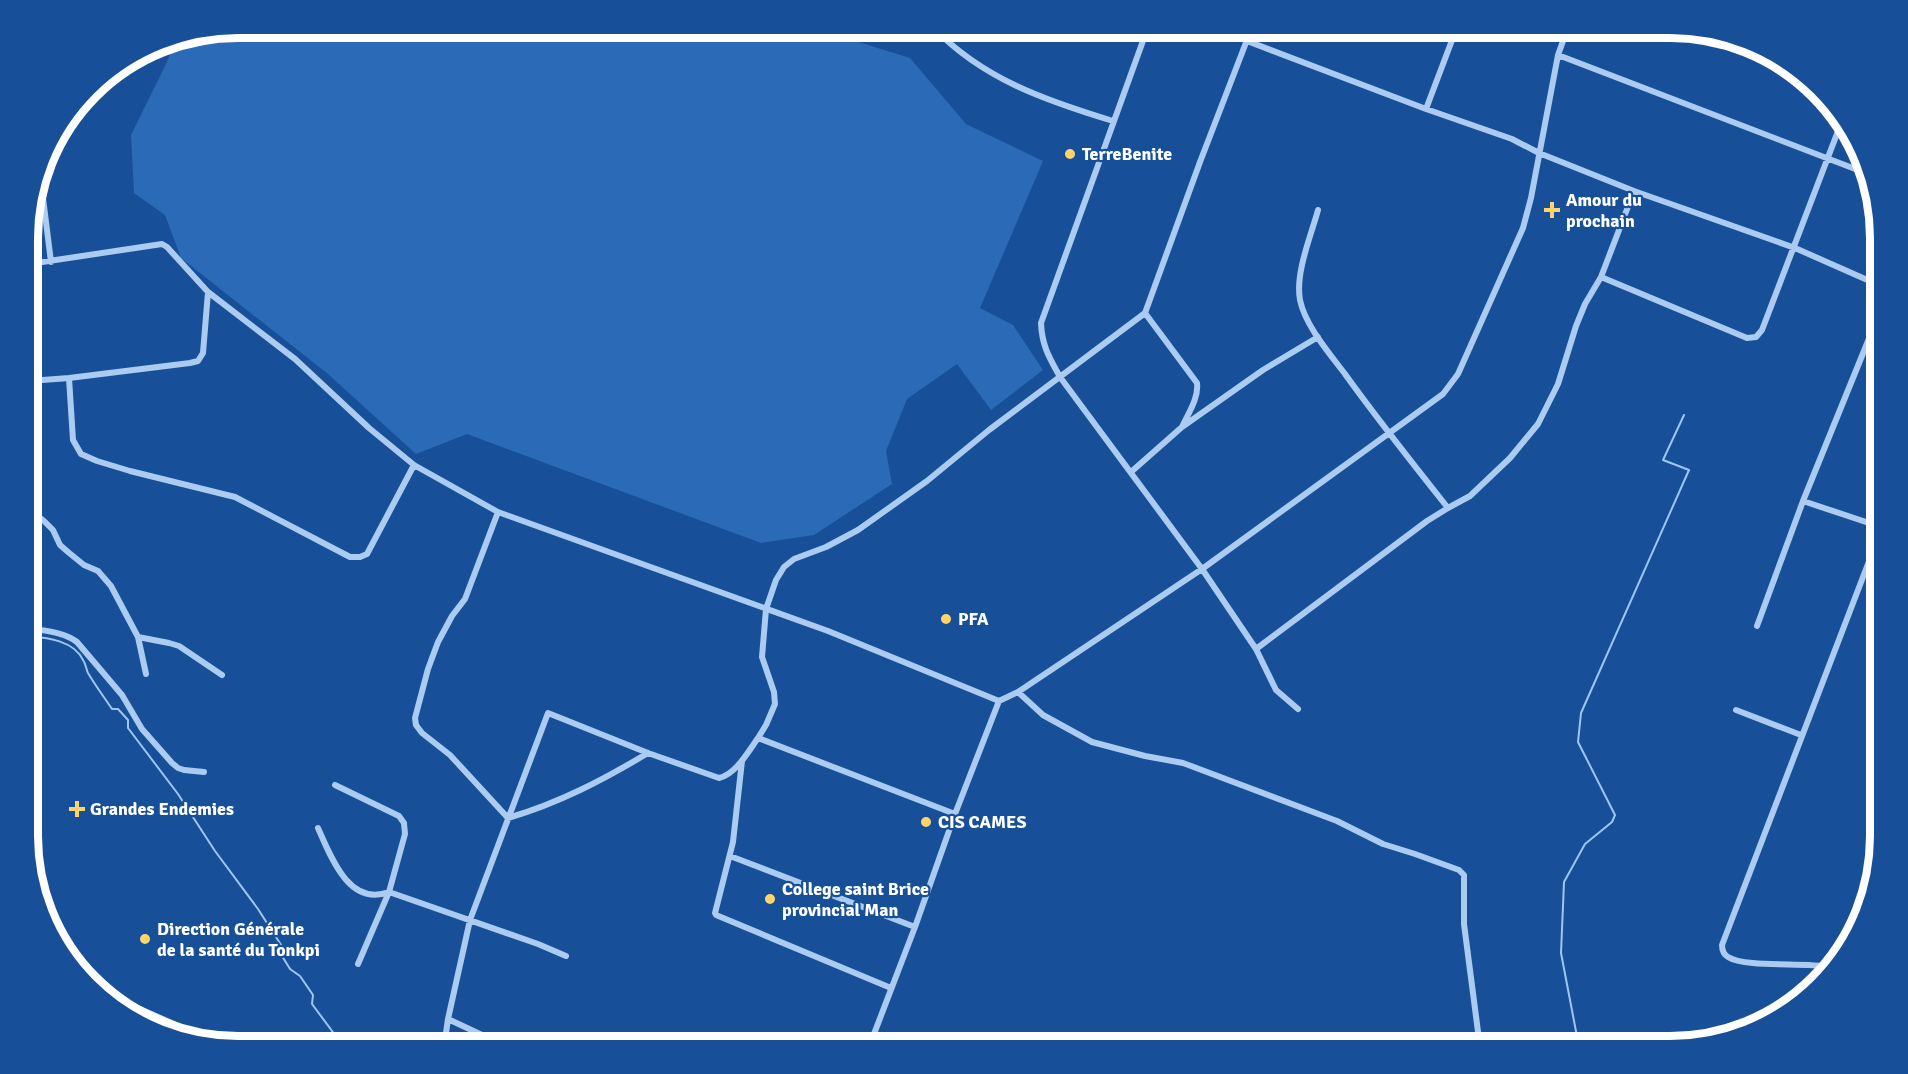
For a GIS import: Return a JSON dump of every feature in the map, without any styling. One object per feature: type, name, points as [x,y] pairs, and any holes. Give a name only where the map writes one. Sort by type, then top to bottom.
[{"type":"street","points":[[943,38],[980,67],[1059,105],[1113,122]]},
{"type":"street","points":[[1144,38],[1041,323],[1042,340],[1060,377],[1202,569],[1256,649],[1276,690],[1298,709]]},
{"type":"street","points":[[446,1036],[470,920],[548,713],[648,753],[719,778],[724,777],[742,761],[766,725],[774,704],[774,692],[762,657],[766,609],[776,580],[784,567],[794,559],[826,547],[858,530],[927,481],[989,430],[1145,313],[1248,38]]},
{"type":"street","points":[[1426,109],[1453,38]]},
{"type":"street","points":[[873,1036],[999,701],[1018,692],[1202,569],[1443,394],[1458,375],[1523,228],[1531,198],[1558,55],[1564,38]]},
{"type":"street","points":[[1247,41],[1426,109],[1512,138],[1539,153],[1634,191],[1795,248],[1870,281]]},
{"type":"street","points":[[1558,55],[1859,170]]},
{"type":"street","points":[[1601,277],[1747,338],[1756,337],[1762,330],[1795,248],[1839,129]]},
{"type":"street","points":[[1256,649],[1427,521],[1470,496],[1510,458],[1538,424],[1558,384],[1576,326],[1585,304],[1601,277],[1634,191]]},
{"type":"street","points":[[42,194],[51,262]]},
{"type":"street","points":[[1318,210],[1301,271],[1299,298],[1302,309],[1318,338],[1389,434],[1448,508]]},
{"type":"street","points":[[38,263],[162,244],[208,291],[295,359],[369,428],[414,465],[498,512],[828,631],[999,701]]},
{"type":"street","points":[[38,380],[198,361],[203,353],[208,291]]},
{"type":"street","points":[[1145,313],[1197,383],[1194,402],[1182,427]]},
{"type":"street","points":[[1757,626],[1803,501],[1870,336]]},
{"type":"street","points":[[1131,472],[1182,427],[1263,370],[1318,338]]},
{"type":"street","points":[[69,378],[73,440],[81,454],[130,471],[235,497],[350,557],[367,554],[414,465]]},
{"type":"street","points":[[1803,501],[1870,524]]},
{"type":"street","points":[[498,512],[465,599],[452,616],[438,642],[415,718],[416,725],[422,733],[450,755],[508,818]]},
{"type":"street","points":[[38,516],[53,530],[60,545],[84,565],[98,571],[111,586],[138,637],[146,674]]},
{"type":"street","points":[[1822,966],[1742,962],[1727,957],[1722,951],[1722,945],[1870,556]]},
{"type":"street","points":[[38,630],[71,637],[77,642],[122,695],[142,729],[172,763],[184,770],[204,772]]},
{"type":"street","points":[[138,637],[179,646],[222,675]]},
{"type":"street","points":[[1018,692],[1043,715],[1092,742],[1183,763],[1346,825],[1383,844],[1459,870],[1464,875],[1466,885],[1464,924],[1479,1036]]},
{"type":"street","points":[[1737,710],[1801,735]]},
{"type":"street","points":[[758,738],[955,814]]},
{"type":"street","points":[[508,818],[541,808],[577,792],[648,753]]},
{"type":"street","points":[[742,761],[733,842],[715,913],[718,917],[891,988]]},
{"type":"street","points":[[335,785],[399,816],[404,823],[405,834],[389,892],[358,964]]},
{"type":"street","points":[[318,828],[342,878],[357,890],[377,897],[389,892],[566,956]]},
{"type":"street","points":[[730,856],[915,927]]},
{"type":"street","points":[[448,1019],[482,1036]]},
{"type":"shaded area","points":[[224,38],[845,38],[910,58],[966,124],[1043,161],[980,308],[1013,325],[1043,370],[991,410],[957,364],[907,399],[886,451],[892,484],[814,535],[761,543],[467,434],[416,454],[328,374],[181,258],[165,215],[134,193],[131,135],[172,48],[198,41]]},
{"type":"waterway","points":[[1577,1036],[1561,953],[1564,882],[1585,844],[1612,822],[1615,815],[1578,742],[1581,713],[1689,470],[1663,460],[1684,415]]},
{"type":"waterway","points":[[38,638],[67,644],[79,654],[88,673],[112,709],[118,709],[128,720],[128,728],[178,794],[215,851],[258,909],[283,948],[282,956],[290,969],[300,976],[313,995],[312,1004],[336,1036]]},
{"type":"place","name":"TerreBenite","points":[[1070,154]]},
{"type":"place","name":"Amour du prochain","points":[[1552,210]]},
{"type":"place","name":"PFA","points":[[946,619]]},
{"type":"place","name":"Grandes Endemies","points":[[77,809]]},
{"type":"place","name":"CIS CAMES","points":[[926,822]]},
{"type":"place","name":"College saint Brice provincial Man","points":[[770,899]]},
{"type":"place","name":"Direction Générale de la santé du Tonkpi","points":[[145,939]]}]
